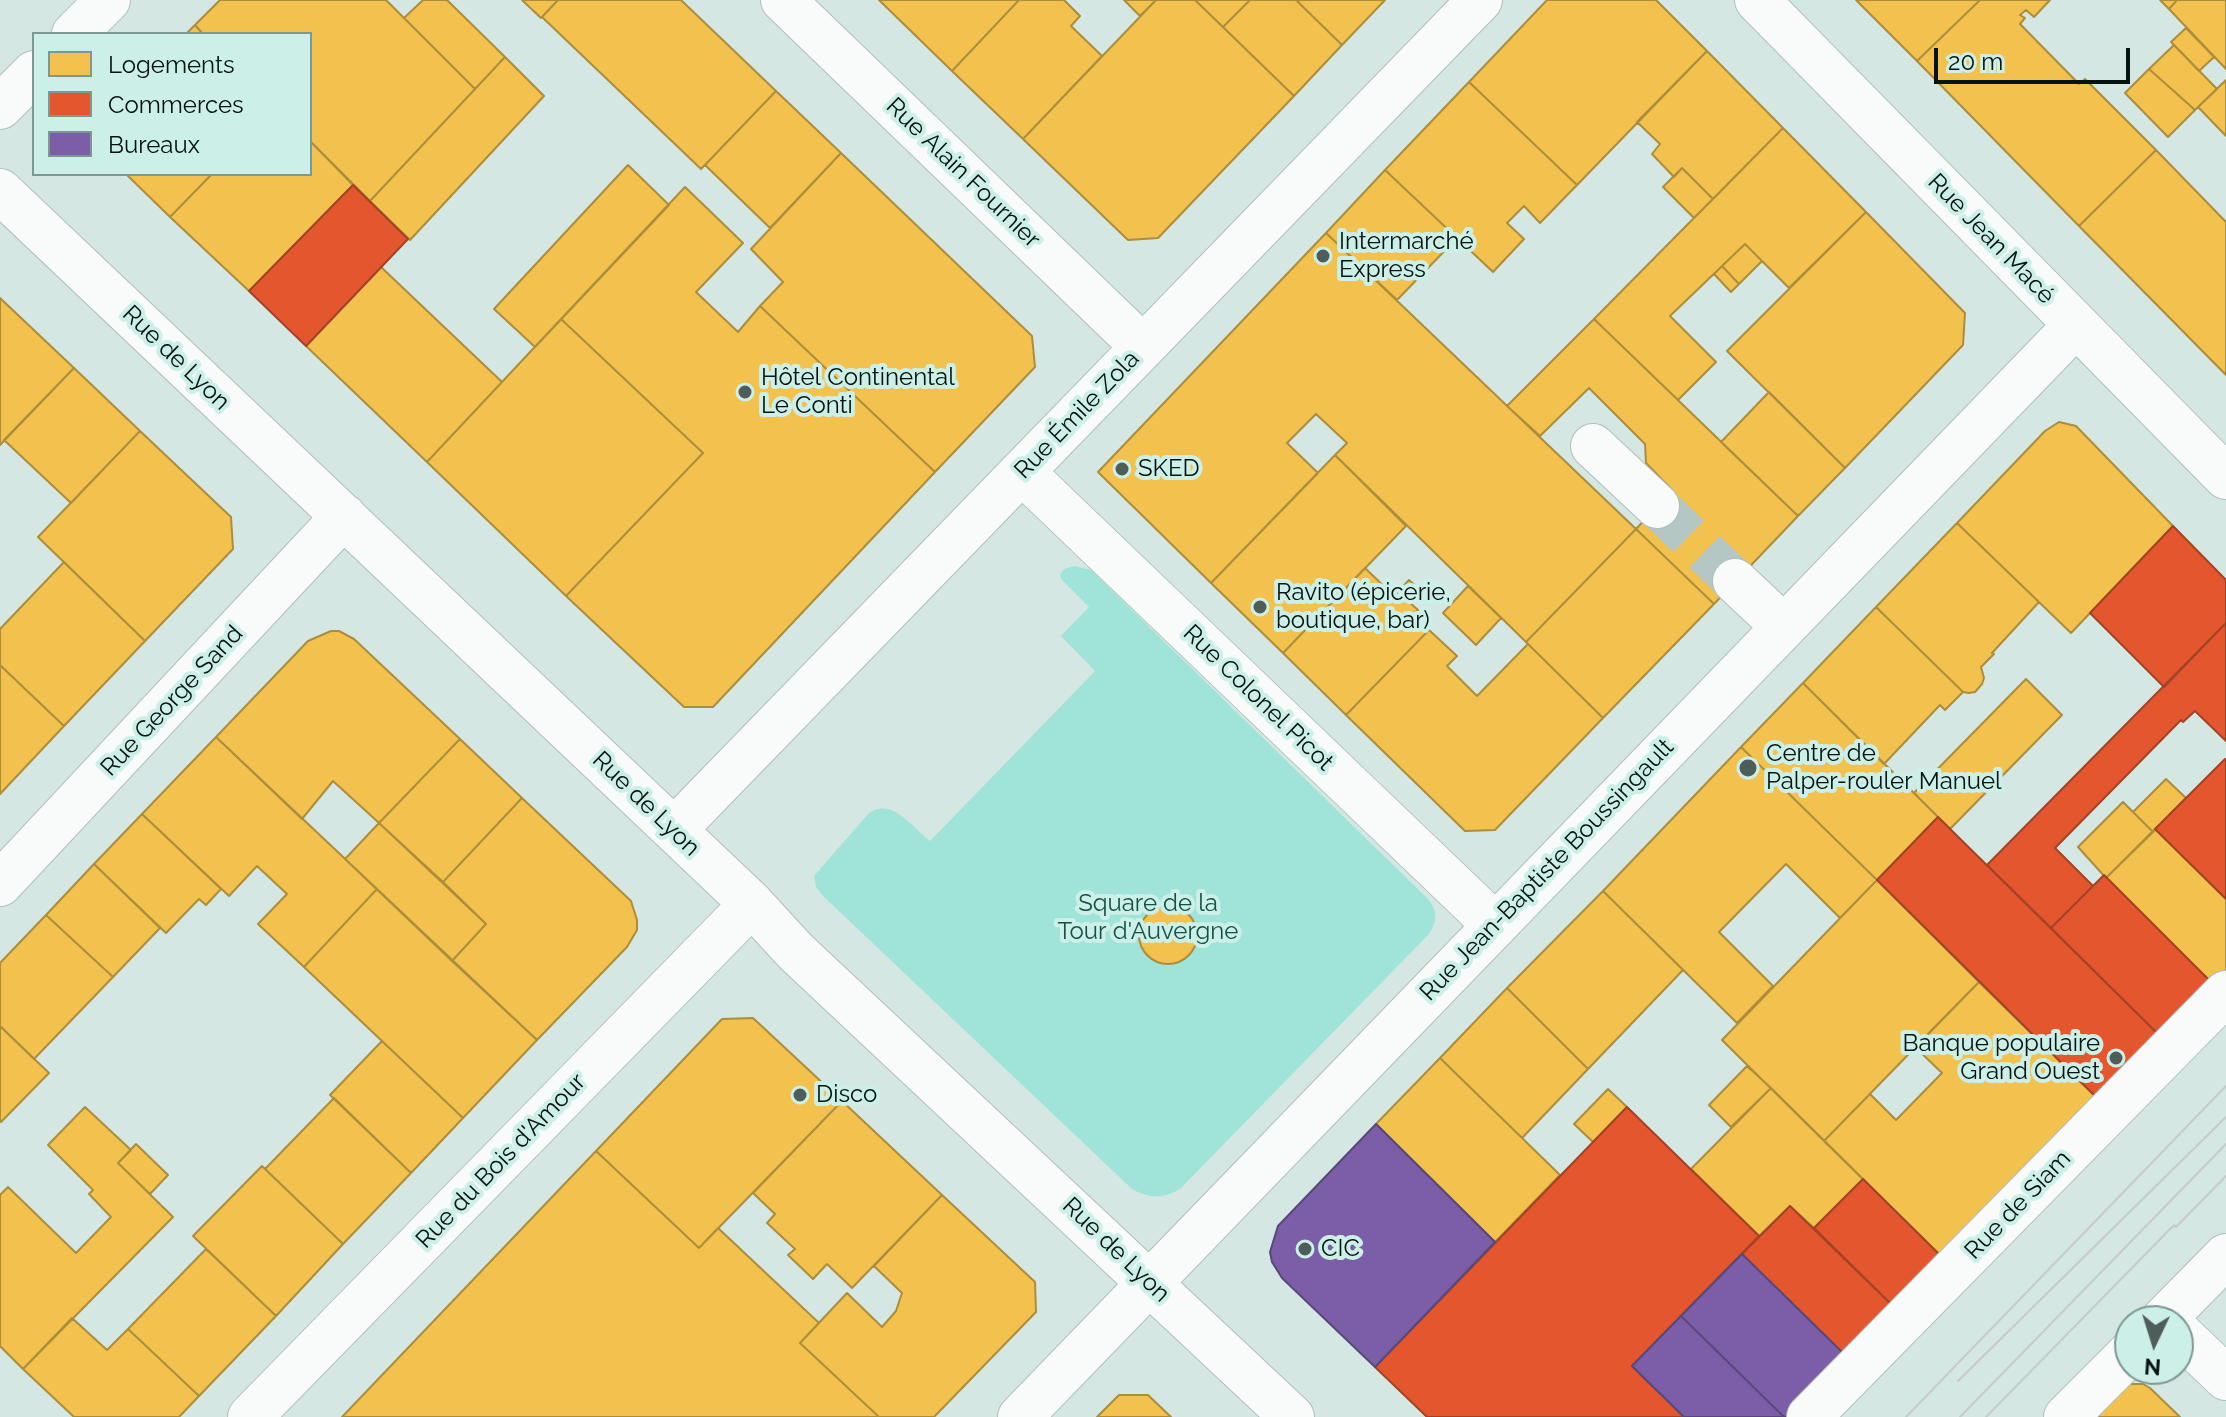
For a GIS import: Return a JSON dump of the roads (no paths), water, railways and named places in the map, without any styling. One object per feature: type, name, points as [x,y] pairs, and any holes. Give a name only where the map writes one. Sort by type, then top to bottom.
[{"type":"street","points":[[76,32],[108,0]]},
{"type":"street","name":"Rue Alain Fournier","points":[[783,0],[1143,347]]},
{"type":"street","name":"Rue Émile Zola","points":[[674,830],[1480,0]]},
{"type":"street","name":"Rue Jean Macé","points":[[1757,0],[2226,477]]},
{"type":"street","points":[[0,107],[32,75]]},
{"type":"street","name":"Rue de Lyon","points":[[0,191],[752,904],[795,951],[1292,1417]]},
{"type":"street","name":"Rue Jean-Baptiste Boussingault","points":[[1020,1417],[2076,325]]},
{"type":"street","points":[[1593,446],[1657,506]]},
{"type":"street","name":"Rue Colonel Picot","points":[[1022,472],[1494,924]]},
{"type":"street","name":"Rue George Sand","points":[[0,884],[344,516]]},
{"type":"street","points":[[1735,581],[1784,627]]},
{"type":"street","name":"Rue du Bois d'Amour","points":[[250,1417],[752,904]]},
{"type":"street","name":"Rue de Siam","points":[[1809,1417],[2226,993]]},
{"type":"street","points":[[2184,1305],[2226,1256]]},
{"type":"street","points":[[2194,1348],[2226,1378]]},
{"type":"street","points":[[2066,1417],[2114,1369]]},
{"type":"tunnel","points":[[1657,506],[1735,581]]},
{"type":"tram line","points":[[1906,1417],[2226,1086]]},
{"type":"tram line","points":[[1958,1381],[2226,1117]]},
{"type":"tram line","points":[[1960,1417],[2226,1144]]},
{"type":"tram line","points":[[1986,1417],[2226,1176]]},
{"type":"place","name":"Intermarché Express","points":[[1323,256]]},
{"type":"place","name":"Hôtel Continental Le Conti","points":[[745,392]]},
{"type":"place","name":"SKED","points":[[1122,469]]},
{"type":"place","name":"Ravito (épicerie, boutique, bar)","points":[[1260,607]]},
{"type":"place","name":"Centre de Palper-rouler Manuel","points":[[1748,768]]},
{"type":"place","name":"Banque populaire Grand Ouest","points":[[2116,1058]]},
{"type":"place","name":"Disco","points":[[800,1095]]},
{"type":"place","name":"CIC","points":[[1305,1249]]},
{"type":"park label","name":"Square de la Tour d'Auvergne","points":[[1148,918]]}]
